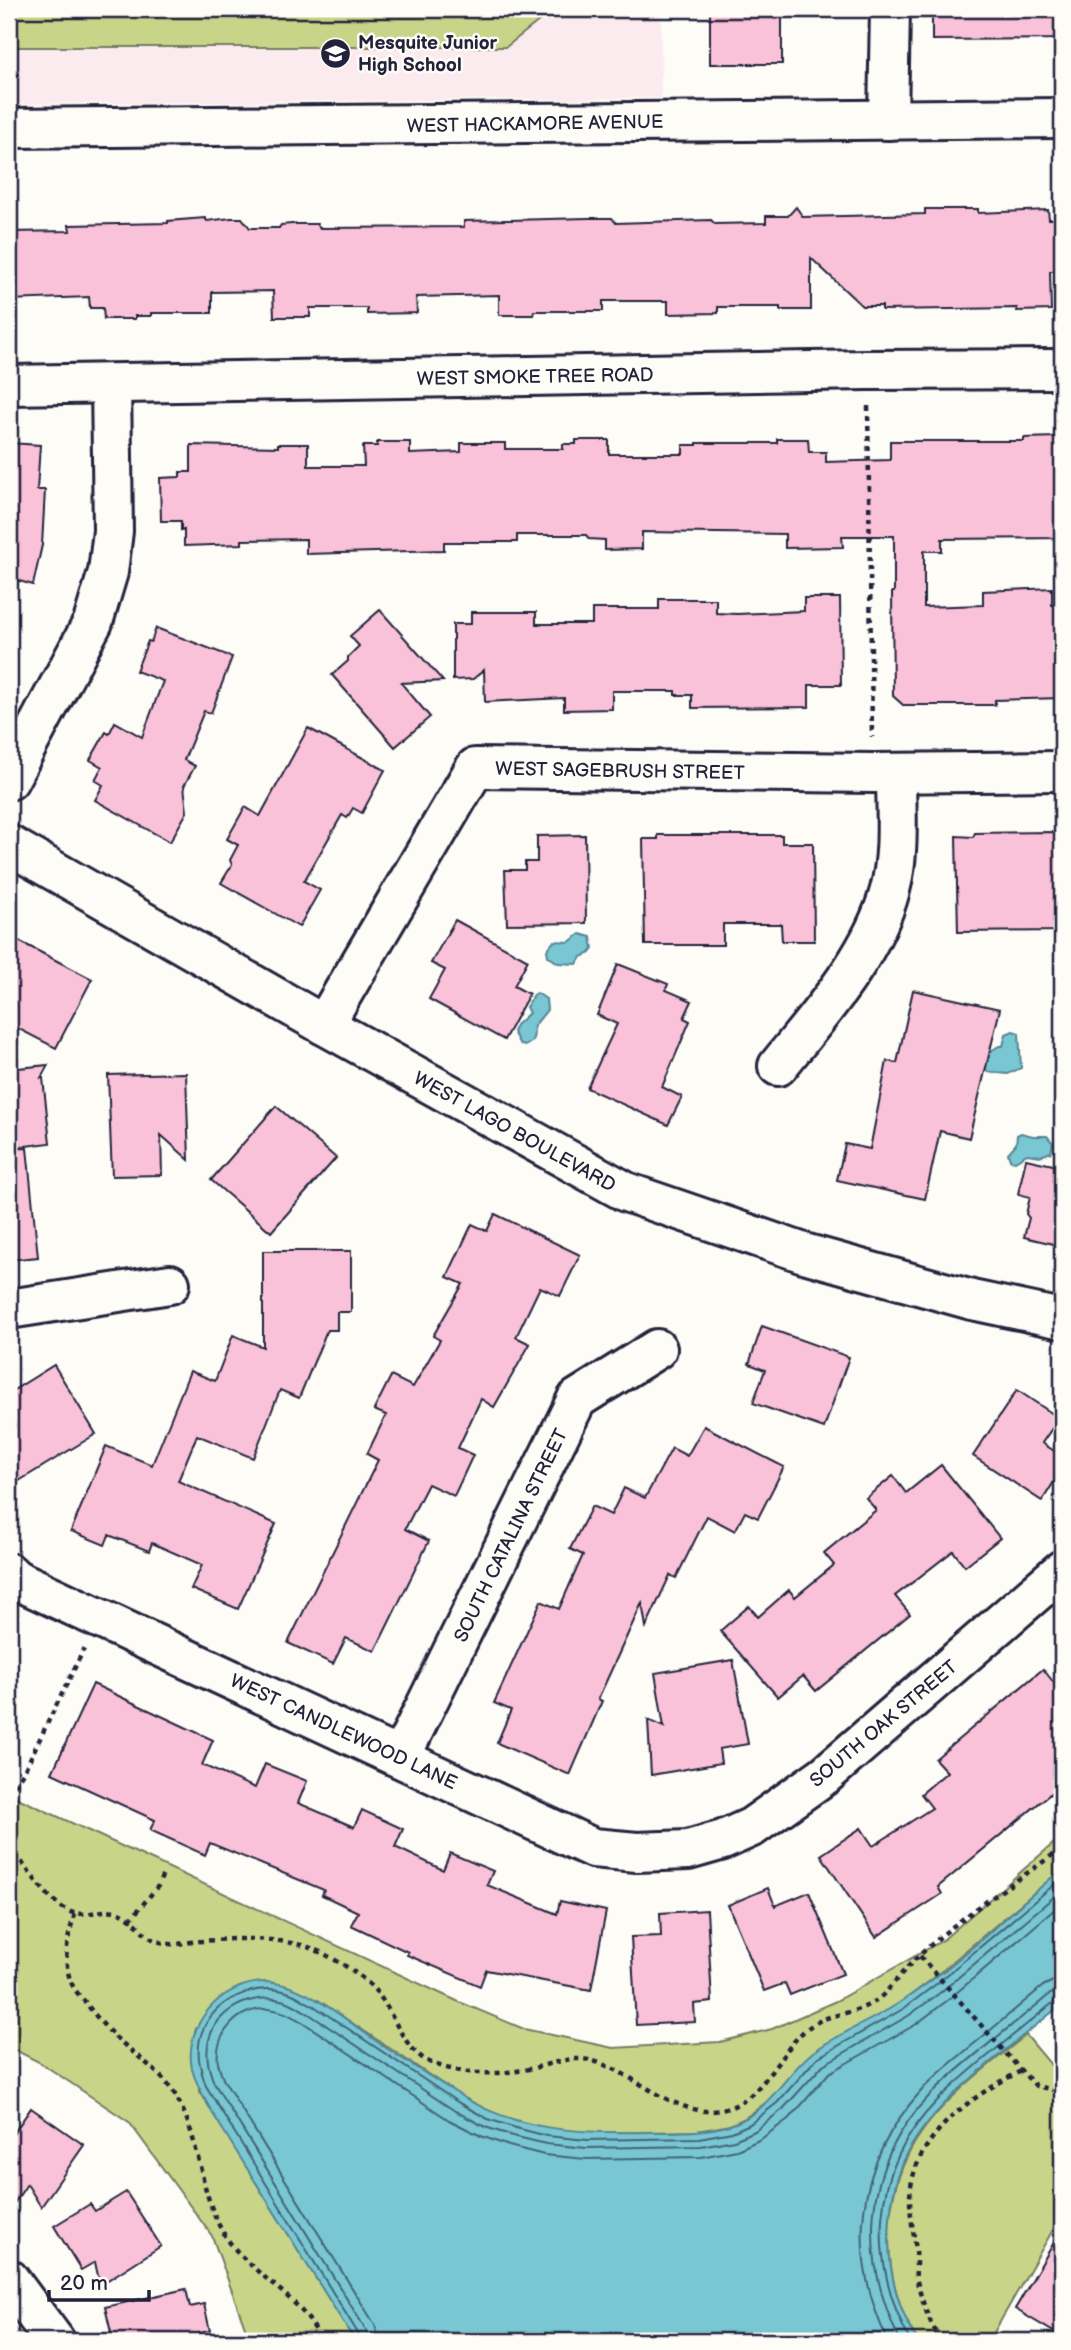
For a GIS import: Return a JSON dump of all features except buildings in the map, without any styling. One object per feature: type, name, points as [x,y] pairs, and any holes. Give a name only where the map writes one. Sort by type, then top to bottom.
[{"type":"street","points":[[888,120],[890,9]]},
{"type":"street","name":"WEST HACKAMORE AVENUE","points":[[9,128],[1062,118]]},
{"type":"street","name":"WEST SMOKE TREE ROAD","points":[[9,384],[1062,369]]},
{"type":"street","points":[[9,779],[93,622],[108,572],[113,531],[111,384]]},
{"type":"street","name":"WEST SAGEBRUSH STREET","points":[[324,1025],[475,768],[884,773],[1062,771]]},
{"type":"street","points":[[778,1066],[824,1008],[878,924],[890,889],[895,852],[884,773]]},
{"type":"street","name":"WEST LAGO BOULEVARD","points":[[9,845],[324,1025],[626,1192],[804,1254],[972,1300],[1062,1319]]},
{"type":"street","points":[[9,1309],[170,1284]]},
{"type":"street","name":"SOUTH CATALINA STREET","points":[[401,1756],[577,1399],[657,1349]]},
{"type":"street","name":"SOUTH OAK STREET","points":[[688,1850],[723,1840],[752,1827],[825,1775],[1062,1570]]},
{"type":"street","name":"WEST CANDLEWOOD LANE","points":[[9,1573],[15,1579],[401,1756],[593,1848],[637,1852],[688,1850]]},
{"type":"street","points":[[9,2279],[55,2341]]},
{"type":"path","points":[[867,370],[884,773]]},
{"type":"path","points":[[9,1794],[24,1771],[98,1618]]},
{"type":"path","points":[[9,1846],[41,1888],[75,1914],[100,1910],[123,1913],[147,1937],[170,1944],[240,1938],[279,1941],[311,1948],[372,1986],[387,2006],[407,2043],[430,2063],[456,2071],[494,2075],[565,2060],[584,2059],[611,2069],[678,2103],[710,2111],[735,2106],[752,2094],[771,2075],[787,2047],[809,2027],[829,2016],[874,2003],[942,1936],[1062,1848]]},
{"type":"path","points":[[130,1920],[158,1886],[163,1874]]},
{"type":"path","points":[[75,1914],[67,1948],[67,1968],[72,1985],[114,2035],[144,2059],[180,2103],[215,2220],[229,2242],[246,2261],[302,2310],[321,2341]]},
{"type":"path","points":[[920,1955],[1036,2086],[1062,2092]]},
{"type":"path","points":[[942,2341],[931,2323],[916,2274],[911,2182],[921,2156],[938,2132],[990,2087],[1021,2071]]},
{"type":"shaded area","name":"Mesquite Junior High School","points":[[9,9],[661,9],[661,98],[9,104]]},
{"type":"green space","points":[[9,9],[554,9],[506,47],[9,47]]},
{"type":"green space","points":[[9,1794],[457,2001],[524,2029],[613,2048],[720,2042],[772,2029],[836,2001],[943,1940],[1062,1836],[1062,1869],[899,2004],[813,2052],[772,2098],[745,2118],[730,2125],[698,2131],[587,2133],[548,2129],[518,2122],[462,2097],[318,2000],[214,2004],[195,2030],[199,2090],[355,2341],[250,2341],[212,2236],[129,2122],[41,2063],[9,2047]]},
{"type":"green space","points":[[1026,2035],[1062,2078],[1062,2214],[989,2341],[918,2341],[900,2305],[891,2266],[889,2239],[892,2203],[900,2172],[913,2145],[951,2098]]},
{"type":"water","points":[[580,934],[591,937],[593,949],[581,957],[577,964],[558,963],[548,956],[547,950],[554,941],[569,942]]},
{"type":"water","points":[[537,993],[546,999],[547,1010],[534,1026],[533,1039],[524,1046],[513,1032],[516,1025],[529,1013],[526,1007]]},
{"type":"water","points":[[1013,1031],[1019,1033],[1021,1068],[1008,1074],[988,1072],[984,1066],[986,1054],[1003,1046],[1006,1034]]},
{"type":"water","points":[[1021,1133],[1047,1136],[1053,1143],[1051,1152],[1041,1156],[1027,1154],[1015,1161],[1010,1160],[1008,1153],[1016,1144],[1017,1135]]},
{"type":"water","points":[[1062,1869],[1062,2004],[956,2092],[937,2112],[908,2152],[896,2184],[891,2206],[889,2253],[900,2306],[918,2341],[355,2341],[213,2114],[192,2069],[193,2037],[199,2022],[209,2009],[233,1990],[264,1982],[296,1989],[312,1997],[428,2075],[478,2105],[501,2115],[548,2127],[596,2132],[678,2132],[720,2128],[743,2120],[755,2112],[802,2062],[822,2046],[921,1988]]},
{"type":"place","name":"Mesquite Junior High School","points":[[335,53]]}]
